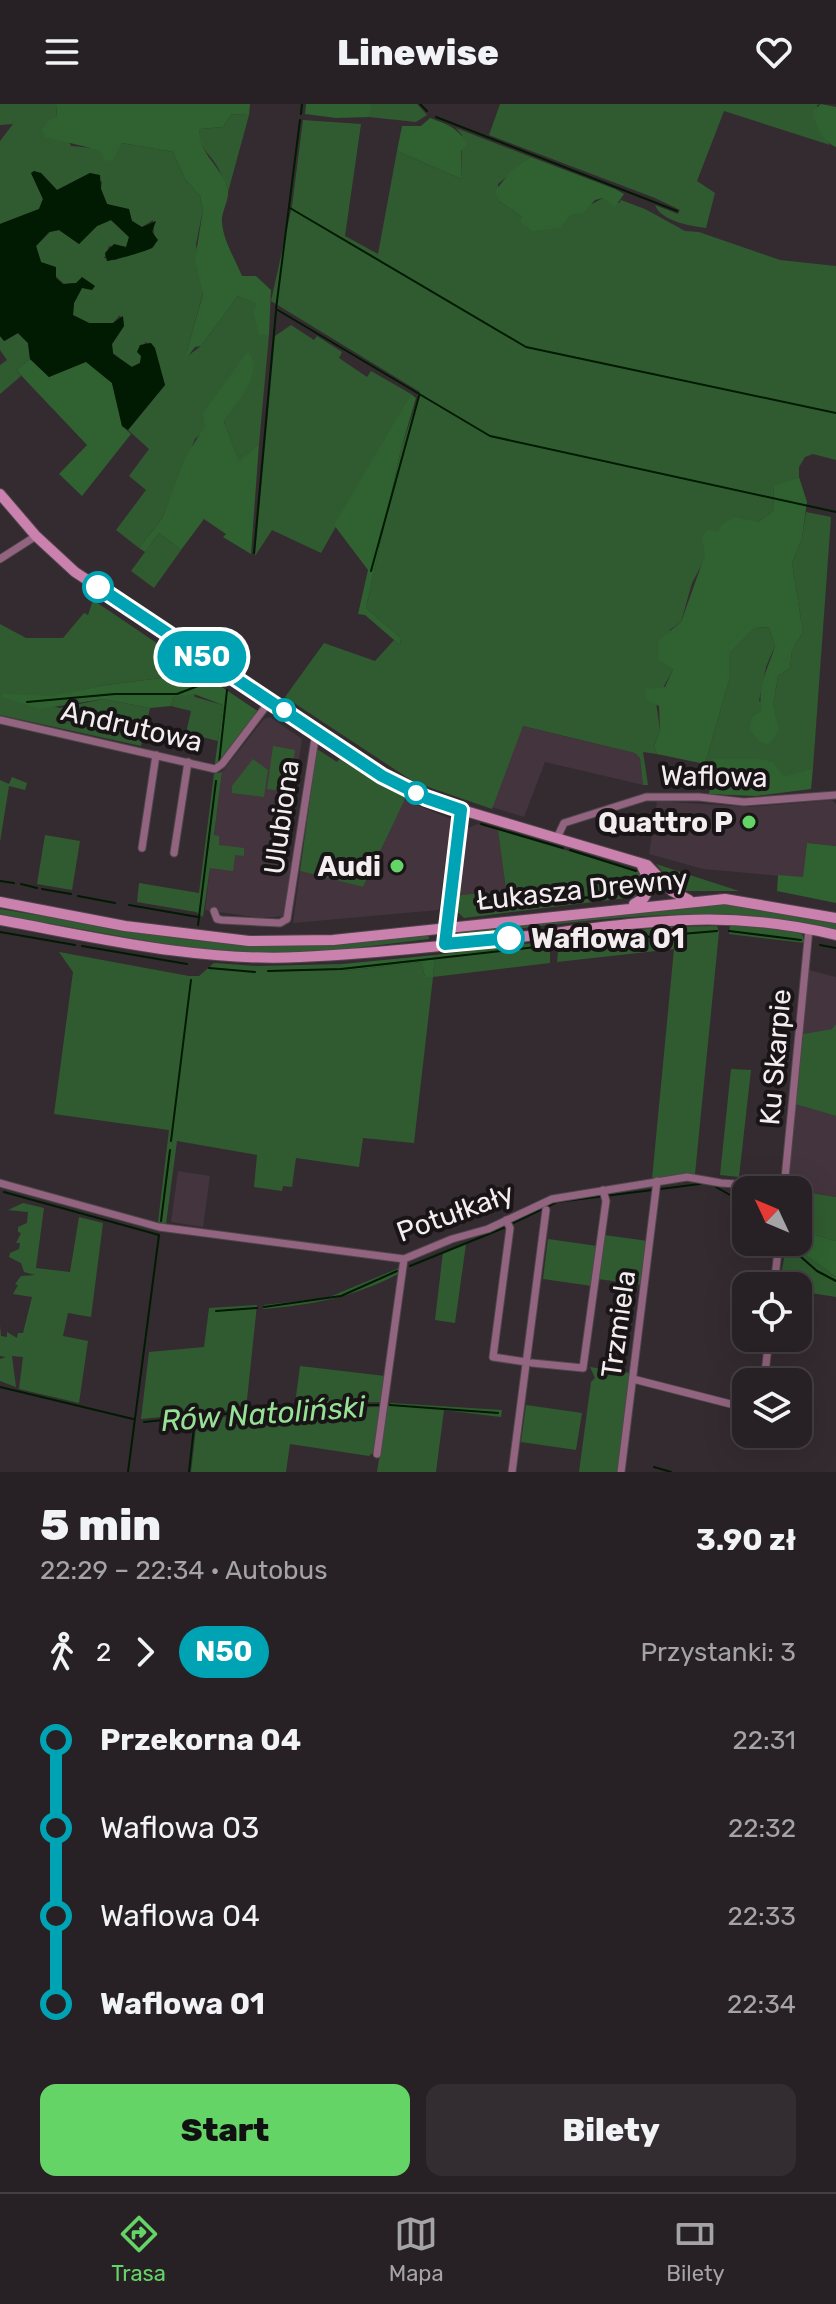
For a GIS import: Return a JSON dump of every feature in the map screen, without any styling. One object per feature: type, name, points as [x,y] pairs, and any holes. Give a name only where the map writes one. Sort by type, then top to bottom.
[{"type":"main road","points":[[0,494],[36,536],[87,580],[400,785],[461,810],[639,862],[654,870],[672,891],[691,901]]},
{"type":"main road","points":[[445,944],[461,810]]},
{"type":"main road","points":[[629,906],[644,898],[651,885],[639,862]]},
{"type":"main road","name":"Łukasza Drewny","points":[[0,902],[125,926],[249,941],[333,940],[691,901],[744,899],[836,918]]},
{"type":"main road","points":[[449,904],[456,918],[473,925]]},
{"type":"main road","name":"Łukasza Drewny","points":[[0,920],[127,943],[234,956],[300,957],[689,917],[760,920],[836,935]]},
{"type":"street","points":[[4,556],[36,536]]},
{"type":"street","name":"Andrutowa","points":[[0,720],[220,767],[270,701]]},
{"type":"street","name":"Ulubiona","points":[[214,911],[217,919],[222,920],[280,923],[287,919],[316,732]]},
{"type":"street","points":[[142,848],[156,755]]},
{"type":"street","points":[[174,853],[188,762]]},
{"type":"street","name":"Waflowa","points":[[557,838],[564,823],[646,797],[699,797],[744,802],[836,795]]},
{"type":"street","name":"Ku Skarpie","points":[[785,1176],[809,929]]},
{"type":"street","name":"Potułkały","points":[[0,1183],[159,1227],[404,1259],[508,1224],[543,1202],[605,1195],[694,1177],[732,1184]]},
{"type":"street","name":"Trzmiela","points":[[621,1472],[657,1186]]},
{"type":"street","points":[[508,1224],[493,1357],[583,1368],[605,1195]]},
{"type":"street","points":[[512,1472],[529,1362],[546,1210]]},
{"type":"street","points":[[377,1454],[404,1259]]},
{"type":"street","points":[[633,1379],[732,1404]]},
{"type":"shaded area","points":[[31,173],[41,173],[57,190],[90,173],[100,175],[107,204],[129,209],[132,221],[142,227],[156,221],[152,232],[158,240],[152,248],[107,261],[105,253],[114,244],[126,247],[129,237],[111,220],[97,226],[79,244],[59,230],[49,232],[36,246],[41,262],[56,267],[56,278],[63,284],[76,283],[82,277],[95,286],[92,290],[82,288],[74,303],[73,315],[89,323],[113,323],[123,316],[124,326],[112,344],[113,354],[132,367],[140,363],[141,356],[137,352],[140,345],[151,343],[155,348],[165,385],[128,430],[122,426],[112,383],[86,362],[49,377],[30,359],[28,343],[18,333],[4,341],[0,336],[0,224],[39,209],[43,199]]},
{"type":"shaded area","points":[[270,717],[302,739],[285,861],[291,862],[284,916],[262,918],[205,910],[222,772],[264,719]]},
{"type":"shaded area","points":[[522,726],[635,753],[640,758],[643,785],[545,762],[524,817],[492,807]]},
{"type":"shaded area","points":[[404,800],[451,819],[439,910],[293,923],[300,871],[363,887]]},
{"type":"shaded area","points":[[832,800],[836,804],[836,846],[807,843],[803,878],[703,869],[649,854],[657,801],[749,807]]},
{"type":"shaded area","points":[[478,824],[498,830],[506,890],[454,896],[463,830]]},
{"type":"shaded area","points":[[809,970],[836,977],[836,1024],[833,1029],[803,1034]]},
{"type":"shaded area","points":[[795,1104],[836,1116],[836,1197],[812,1193],[812,1176],[789,1176]]},
{"type":"shaded area","points":[[178,1171],[210,1176],[203,1227],[171,1222]]},
{"type":"green space","points":[[0,104],[56,104],[57,118],[71,146],[115,150],[122,143],[173,152],[185,179],[200,196],[203,210],[196,244],[203,293],[185,358],[201,346],[238,296],[258,304],[259,335],[269,335],[259,444],[239,462],[224,422],[236,402],[195,439],[163,517],[139,548],[116,530],[146,490],[129,476],[149,449],[128,430],[165,385],[151,344],[145,342],[140,363],[131,367],[113,353],[112,344],[124,326],[120,315],[113,323],[89,323],[73,315],[74,303],[82,288],[94,288],[76,283],[64,284],[41,262],[36,246],[50,232],[59,230],[79,244],[97,226],[111,220],[129,237],[127,247],[109,246],[104,258],[116,260],[155,245],[153,220],[142,227],[107,204],[101,189],[102,182],[90,173],[57,190],[41,173],[31,173],[43,199],[39,209],[0,224],[0,141],[13,124],[0,125]]},
{"type":"green space","points":[[56,104],[250,104],[249,115],[232,114],[223,127],[200,129],[200,138],[228,191],[222,218],[223,229],[242,276],[256,276],[271,290],[269,335],[259,335],[253,312],[257,304],[238,296],[201,346],[195,347],[184,361],[203,294],[195,260],[203,210],[200,196],[185,179],[173,152],[122,143],[112,161],[104,160],[99,150],[45,137],[42,130],[49,120],[57,117]]},
{"type":"green space","points":[[306,104],[370,104],[372,107],[369,117],[336,118],[305,114]]},
{"type":"green space","points":[[370,104],[417,104],[427,115],[416,122],[369,117]]},
{"type":"green space","points":[[500,104],[821,104],[817,105],[819,128],[830,145],[724,111],[697,181],[715,193],[706,228],[684,224],[663,215],[655,205],[678,214],[680,210],[655,198],[489,135]]},
{"type":"green space","points":[[821,104],[836,107],[836,147],[823,137],[815,121],[813,111]]},
{"type":"green space","points":[[232,114],[249,115],[228,192],[217,166],[201,144],[200,129],[223,127]]},
{"type":"green space","points":[[430,118],[456,130],[467,144],[461,151],[461,179],[397,151],[402,126],[421,126]]},
{"type":"green space","points":[[303,120],[361,124],[345,236],[378,254],[397,151],[461,179],[462,135],[456,128],[531,157],[498,184],[499,201],[522,217],[571,215],[603,198],[619,203],[621,200],[685,231],[699,232],[780,260],[836,266],[836,460],[813,454],[805,457],[799,467],[799,477],[774,487],[773,511],[758,522],[719,532],[692,583],[681,622],[670,630],[673,669],[656,702],[660,730],[654,747],[657,754],[643,752],[648,785],[643,785],[640,758],[635,753],[523,726],[492,809],[414,782],[285,697],[324,643],[375,661],[394,640],[400,645],[401,638],[366,608],[401,449],[420,392],[271,301],[292,206]]},
{"type":"green space","points":[[531,157],[624,194],[615,207],[603,198],[595,200],[583,213],[571,215],[559,228],[532,231],[520,222],[522,217],[499,201],[495,191],[512,170]]},
{"type":"green space","points":[[291,325],[314,340],[317,336],[342,352],[339,358],[367,377],[371,371],[411,394],[321,553],[272,530],[255,556],[275,336]]},
{"type":"green space","points":[[18,333],[28,343],[30,359],[16,370],[21,376],[0,394],[0,365],[7,360],[0,350],[0,336],[5,341]]},
{"type":"green space","points":[[248,351],[253,369],[251,378],[224,422],[239,461],[259,444],[251,554],[223,537],[226,534],[204,519],[181,550],[159,533],[145,552],[139,548],[163,517],[186,456],[205,426],[203,413]]},
{"type":"green space","points":[[30,359],[49,377],[86,361],[112,383],[122,426],[131,434],[82,496],[59,474],[87,445],[16,370]]},
{"type":"green space","points":[[411,394],[416,398],[401,449],[366,608],[401,638],[400,645],[365,615],[358,614],[368,570],[334,525]]},
{"type":"green space","points":[[799,477],[807,502],[802,538],[792,563],[803,632],[792,651],[790,668],[778,676],[773,706],[779,730],[769,745],[761,743],[749,730],[752,717],[762,710],[762,685],[775,646],[769,627],[755,628],[729,654],[729,680],[705,764],[657,754],[654,747],[660,730],[659,706],[646,700],[645,689],[665,687],[673,669],[658,659],[659,640],[681,622],[705,555],[702,536],[708,530],[718,532],[721,525],[734,517],[758,522],[773,511],[774,486]]},
{"type":"green space","points":[[806,512],[831,517],[813,768],[783,778],[714,760],[713,766],[705,764],[729,680],[729,654],[755,628],[769,627],[775,646],[766,667],[759,701],[773,706],[778,676],[790,668],[792,651],[803,632],[792,563],[802,538]]},
{"type":"green space","points":[[159,533],[181,550],[154,588],[131,571]]},
{"type":"green space","points":[[93,600],[201,673],[106,685],[50,697],[3,695],[60,708],[103,699],[150,708],[141,746],[0,715],[0,624],[26,638],[63,638],[84,613],[88,615]]},
{"type":"green space","points":[[201,673],[259,712],[220,764],[215,763],[223,705],[194,694],[173,697],[171,706],[150,708],[103,699],[40,709],[2,697],[2,694],[51,696],[106,685]]},
{"type":"green space","points":[[194,693],[195,697],[223,705],[218,741],[186,733],[191,711],[171,706],[173,697]]},
{"type":"green space","points":[[273,746],[295,750],[289,792],[267,789]]},
{"type":"green space","points":[[317,749],[337,762],[341,757],[406,797],[363,887],[300,871]]},
{"type":"green space","points":[[253,759],[268,770],[264,797],[232,793],[232,786]]},
{"type":"green space","points":[[714,759],[773,762],[783,777],[813,768],[811,789],[755,796],[709,794]]},
{"type":"green space","points":[[222,772],[214,835],[219,836],[219,845],[244,848],[244,856],[235,855],[233,871],[210,868],[203,917],[196,912],[137,902],[139,883],[199,893],[214,774]]},
{"type":"green space","points":[[12,777],[27,783],[25,790],[9,786],[0,842],[0,780],[9,784]]},
{"type":"green space","points":[[498,830],[642,873],[647,879],[645,891],[634,897],[464,918],[453,908],[454,896],[506,890]],"holes":[[[633,890],[633,893],[506,909],[507,906]]]},
{"type":"green space","points":[[45,835],[80,841],[72,890],[37,884]]},
{"type":"green space","points":[[807,843],[836,846],[836,903],[777,891],[778,875],[803,877]]},
{"type":"green space","points":[[656,864],[739,891],[679,891]]},
{"type":"green space","points":[[727,903],[836,923],[836,931],[741,916],[694,915],[603,919],[461,936],[455,932]]},
{"type":"green space","points":[[0,909],[184,939],[244,945],[428,933],[429,939],[321,952],[264,953],[186,948],[13,917],[0,914]]},
{"type":"green space","points":[[730,924],[776,927],[802,934],[805,943],[729,934]]},
{"type":"green space","points":[[717,926],[719,932],[695,1174],[652,1179],[674,949],[557,962],[559,941],[662,927]]},
{"type":"green space","points":[[550,941],[550,963],[433,977],[414,1143],[363,1138],[359,1167],[296,1158],[292,1187],[283,1186],[282,1191],[254,1187],[257,1155],[177,1141],[166,1224],[158,1222],[169,1130],[54,1114],[73,972],[59,952],[189,976],[199,976],[214,963],[257,966],[343,964],[344,971],[421,962],[425,977],[433,976],[435,955]]},
{"type":"green space","points":[[435,955],[433,977],[425,977],[421,962],[343,971],[343,964]]},
{"type":"green space","points":[[836,1024],[836,1116],[795,1104],[803,1034],[832,1029]]},
{"type":"green space","points":[[731,1069],[751,1070],[739,1176],[720,1175]]},
{"type":"green space","points":[[812,1193],[836,1197],[836,1241],[812,1234]]},
{"type":"green space","points":[[23,1203],[44,1208],[36,1268],[70,1272],[79,1217],[103,1223],[91,1317],[68,1313],[63,1336],[88,1341],[79,1403],[19,1389],[23,1357],[12,1356],[16,1387],[0,1381],[0,1359],[6,1357],[0,1356],[0,1325],[1,1336],[7,1337],[7,1332],[17,1338],[18,1333],[23,1333],[32,1297],[13,1294],[18,1285],[15,1284],[21,1276],[35,1275],[24,1272],[21,1263],[9,1257],[10,1253],[19,1249],[20,1243],[16,1243],[21,1233],[18,1227],[27,1223],[28,1212],[8,1210]]},
{"type":"green space","points":[[812,1234],[836,1241],[836,1277],[807,1256],[812,1256]]},
{"type":"green space","points":[[604,1235],[648,1241],[642,1285],[598,1279]]},
{"type":"green space","points":[[548,1239],[597,1246],[592,1286],[543,1279]]},
{"type":"green space","points":[[466,1244],[455,1323],[435,1320],[443,1252]]},
{"type":"green space","points":[[784,1256],[807,1256],[836,1277],[836,1297],[812,1293],[812,1272],[782,1272]]},
{"type":"green space","points":[[399,1268],[398,1274],[349,1294],[299,1305],[263,1309],[264,1305],[327,1298]]},
{"type":"green space","points":[[257,1305],[246,1409],[141,1419],[149,1352],[204,1347],[209,1308]]},
{"type":"green space","points":[[300,1366],[385,1376],[381,1402],[295,1404]]},
{"type":"green space","points":[[590,1367],[630,1373],[617,1472],[579,1472],[591,1382],[595,1378]]},
{"type":"green space","points":[[391,1403],[502,1410],[501,1417],[444,1410],[436,1472],[377,1472],[387,1407]]},
{"type":"green space","points":[[526,1405],[582,1413],[576,1450],[521,1442]]},
{"type":"green space","points":[[380,1407],[375,1451],[369,1456],[290,1444],[286,1472],[191,1472],[197,1420],[294,1408]]},
{"type":"waterway","points":[[301,114],[302,104]]},
{"type":"waterway","points":[[420,104],[427,111]]},
{"type":"waterway","points":[[436,117],[677,211]]},
{"type":"waterway","points":[[300,120],[276,309],[490,436],[836,512]]},
{"type":"waterway","points":[[290,208],[526,347],[836,413]]},
{"type":"waterway","points":[[254,553],[276,311]]},
{"type":"waterway","points":[[371,571],[419,396]]},
{"type":"waterway","points":[[27,702],[115,694],[177,694],[211,681]]},
{"type":"waterway","points":[[219,763],[227,690]]},
{"type":"waterway","points":[[198,925],[216,781]]},
{"type":"waterway","points":[[481,824],[563,848]]},
{"type":"waterway","points":[[570,850],[636,871]]},
{"type":"waterway","points":[[0,881],[14,883]]},
{"type":"waterway","points":[[21,884],[37,888]]},
{"type":"waterway","points":[[42,889],[71,894]]},
{"type":"waterway","points":[[509,908],[630,892]]},
{"type":"waterway","points":[[78,896],[115,903]]},
{"type":"waterway","points":[[129,905],[198,917]]},
{"type":"waterway","points":[[561,944],[717,931]]},
{"type":"waterway","points":[[729,931],[801,940]]},
{"type":"waterway","points":[[0,932],[75,945]]},
{"type":"waterway","points":[[820,945],[836,948]]},
{"type":"waterway","points":[[82,946],[187,964]]},
{"type":"waterway","points":[[268,971],[341,969],[545,946]]},
{"type":"waterway","points":[[209,968],[255,972]]},
{"type":"waterway","points":[[171,1141],[191,980]]},
{"type":"waterway","points":[[161,1221],[170,1150]]},
{"type":"waterway","points":[[511,1224],[557,1202],[700,1184]]},
{"type":"waterway","points":[[716,1187],[732,1196]]},
{"type":"waterway","name":"Rów Natoliński","points":[[4,1192],[159,1235],[128,1472]]},
{"type":"waterway","points":[[410,1266],[506,1227]]},
{"type":"waterway","points":[[800,1256],[817,1271],[836,1281]]},
{"type":"waterway","points":[[264,1307],[341,1296],[397,1271]]},
{"type":"waterway","points":[[216,1311],[257,1308]]},
{"type":"waterway","points":[[0,1387],[133,1419]]},
{"type":"waterway","name":"Rów Natoliński","points":[[144,1422],[314,1405],[380,1405]]},
{"type":"waterway","name":"Rów Natoliński","points":[[390,1405],[498,1413]]},
{"type":"waterway","points":[[189,1472],[195,1418]]},
{"type":"waterway","points":[[654,1467],[671,1472]]},
{"type":"bus line","name":"N50","points":[[98,587],[382,776],[426,798],[461,810],[445,944],[509,938]]},
{"type":"place","name":"Quattro P","points":[[749,822]]},
{"type":"place","name":"Audi","points":[[397,866]]},
{"type":"place","name":"Waflowa 01","points":[[509,938]]}]
